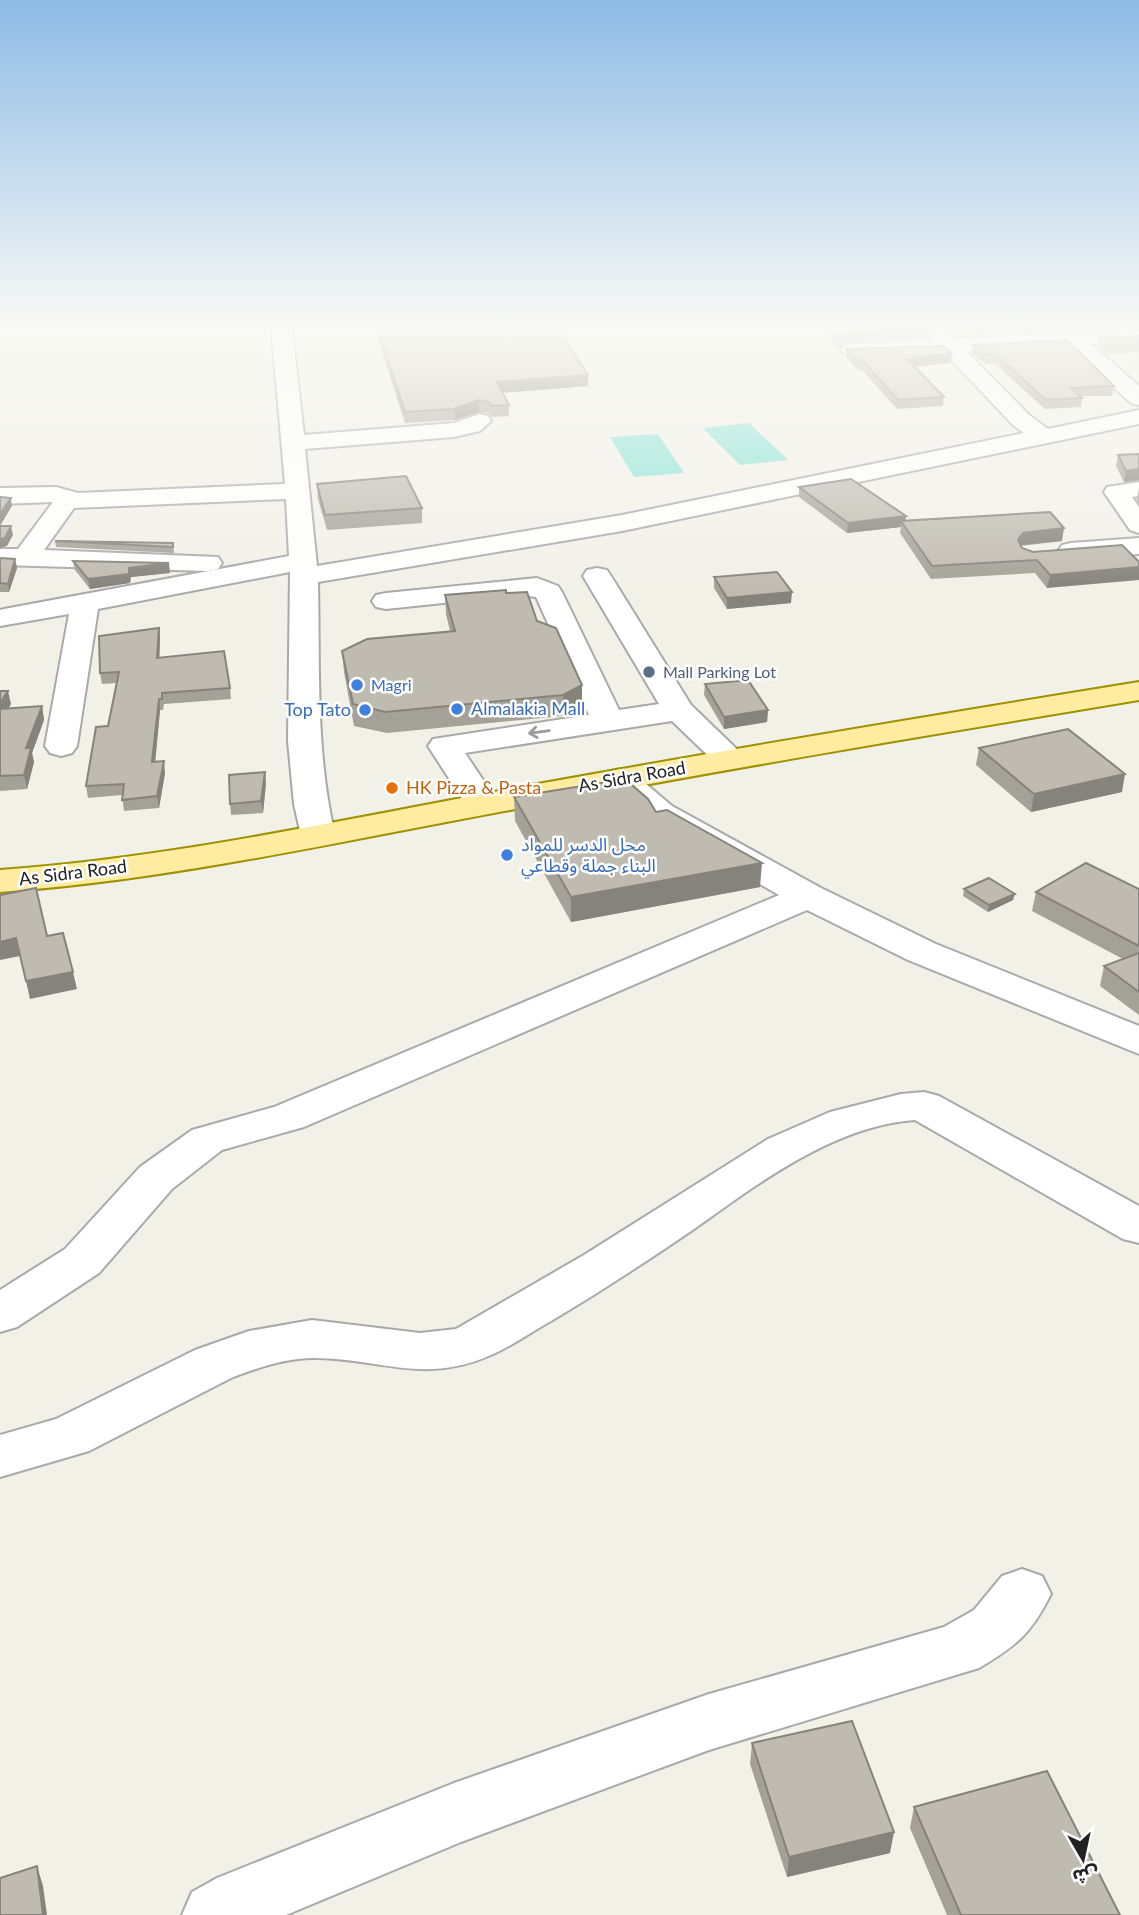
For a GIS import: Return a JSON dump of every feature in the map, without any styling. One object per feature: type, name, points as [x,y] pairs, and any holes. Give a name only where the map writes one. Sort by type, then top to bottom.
[{"type":"main road","name":"As Sidra Road","points":[[6,882],[117,869],[731,759],[1139,691]]},
{"type":"street","points":[[289,413],[296,491],[295,568],[311,810],[318,835]]},
{"type":"street","points":[[1015,413],[1044,437]]},
{"type":"street","points":[[4,618],[295,568],[622,523],[1139,417]]},
{"type":"street","points":[[291,443],[454,430],[472,426],[480,421]]},
{"type":"street","points":[[1139,489],[1116,492],[1139,525]]},
{"type":"street","points":[[12,558],[68,501],[296,491]]},
{"type":"street","points":[[0,496],[65,495],[69,498],[68,501]]},
{"type":"street","points":[[1044,553],[1139,546]]},
{"type":"street","points":[[12,558],[295,568]]},
{"type":"street","points":[[597,576],[679,711],[731,759]]},
{"type":"street","points":[[386,601],[537,586],[548,592],[608,722]]},
{"type":"street","points":[[61,746],[85,603]]},
{"type":"street","points":[[482,804],[444,746],[679,711]]},
{"type":"street","points":[[620,779],[660,813],[808,896],[922,951],[1139,1041]]},
{"type":"street","points":[[0,1314],[82,1261],[156,1178],[207,1140],[289,1117],[808,896]]},
{"type":"street","points":[[0,1456],[70,1436],[213,1364],[248,1350],[312,1339],[420,1352],[451,1349],[473,1342],[642,1241],[760,1161],[844,1121],[911,1104],[924,1106],[1139,1227]]},
{"type":"street","points":[[215,1915],[240,1901],[454,1814],[696,1726],[958,1649],[995,1628],[1022,1594]]},
{"type":"shaded area","points":[[749,423],[788,460],[740,465],[703,428]]},
{"type":"shaded area","points":[[658,434],[684,473],[634,477],[610,437]]},
{"type":"building","points":[[1139,454],[1139,469],[1126,471],[1118,455]]},
{"type":"building","points":[[406,476],[422,508],[325,515],[317,484]]},
{"type":"building","points":[[851,479],[906,516],[848,523],[799,487]]},
{"type":"building","points":[[0,497],[11,498],[0,514]]},
{"type":"building","points":[[1050,512],[1064,528],[1023,533],[1018,540],[1022,548],[1033,552],[1122,545],[1139,562],[1139,567],[1050,575],[1037,560],[932,566],[901,521]]},
{"type":"building","points":[[0,526],[11,526],[5,538],[0,539]]},
{"type":"building","points":[[55,541],[173,543],[173,547]]},
{"type":"building","points":[[0,558],[15,559],[8,584],[0,583]]},
{"type":"building","points":[[73,561],[169,563],[129,568],[129,574],[88,579]]},
{"type":"building","points":[[777,572],[792,592],[727,598],[714,577]]},
{"type":"building","points":[[506,590],[506,593],[527,592],[537,621],[556,628],[582,685],[563,695],[385,712],[353,704],[342,651],[367,639],[455,631],[445,595]]},
{"type":"building","points":[[159,628],[157,658],[224,651],[230,688],[162,693],[162,699],[159,699],[152,762],[164,761],[157,796],[122,800],[124,784],[86,786],[96,727],[108,726],[119,672],[100,673],[99,636]]},
{"type":"building","points":[[748,680],[768,710],[724,717],[705,684]]},
{"type":"building","points":[[0,691],[8,691],[0,703]]},
{"type":"building","points":[[42,706],[26,748],[31,748],[24,775],[0,776],[0,709]]},
{"type":"building","points":[[1068,729],[1125,774],[1034,794],[979,748]]},
{"type":"building","points":[[265,772],[261,801],[230,804],[229,775]]},
{"type":"building","points":[[625,779],[648,799],[656,812],[667,810],[762,863],[571,897],[514,797]]},
{"type":"building","points":[[1086,863],[1139,889],[1139,946],[1036,892]]},
{"type":"building","points":[[989,878],[1015,894],[989,905],[964,889]]},
{"type":"building","points":[[36,888],[47,936],[63,933],[73,972],[26,981],[16,938],[0,942],[0,895]]},
{"type":"building","points":[[1139,953],[1139,992],[1104,966]]},
{"type":"building","points":[[852,1721],[894,1832],[789,1857],[752,1743]]},
{"type":"building","points":[[1047,1771],[1120,1915],[961,1915],[914,1807]]},
{"type":"building","points":[[37,1866],[43,1915],[0,1915],[0,1878]]},
{"type":"place","name":"Mall Parking Lot","points":[[649,672]]},
{"type":"place","name":"Magri","points":[[357,685]]},
{"type":"place","name":"Almalakia Mall","points":[[457,709]]},
{"type":"place","name":"Top Tato","points":[[365,710]]},
{"type":"place","name":"HK Pizza & Pasta","points":[[392,788]]},
{"type":"place","name":"محل الدسر للمواد البناء جملة وقطاعي","points":[[507,855]]}]
